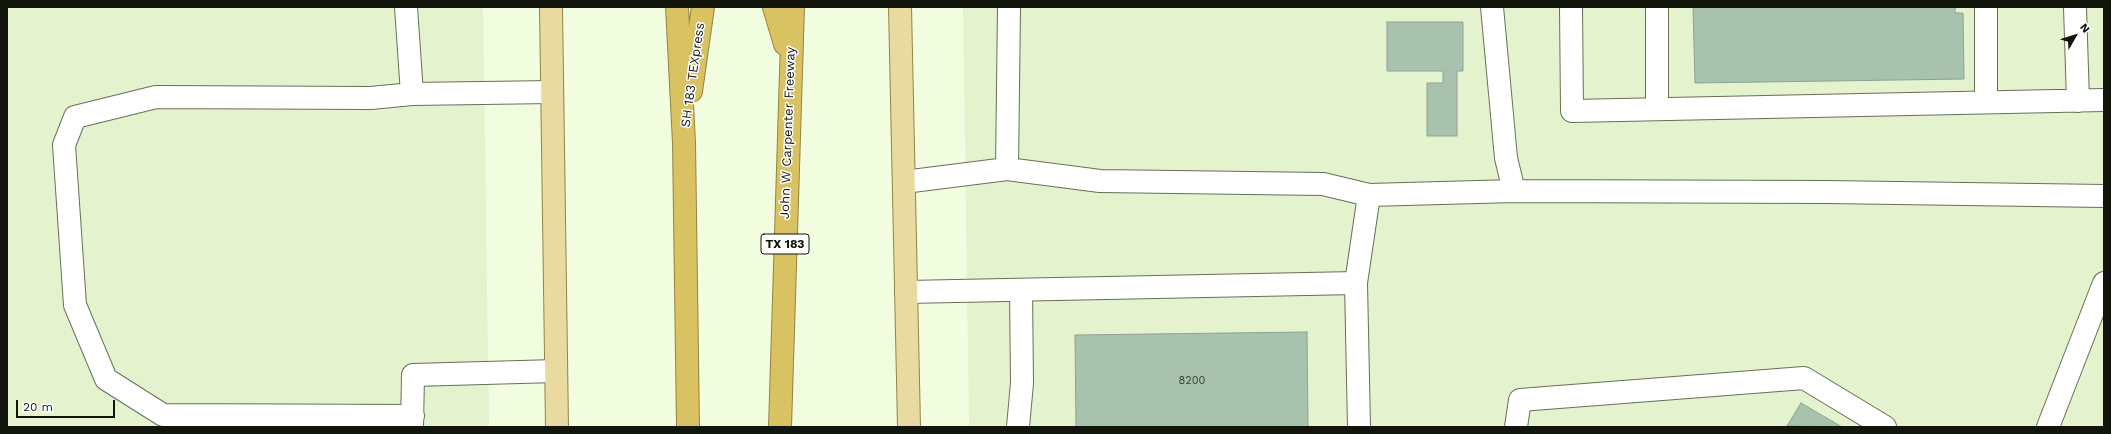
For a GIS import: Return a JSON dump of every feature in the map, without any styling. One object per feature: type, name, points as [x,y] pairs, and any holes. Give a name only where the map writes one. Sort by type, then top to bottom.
[{"type":"highway","points":[[677,7],[684,143],[688,427]]},
{"type":"highway","name":"SH 183 TEXpress","points":[[684,143],[703,7]]},
{"type":"highway","points":[[774,7],[790,60]]},
{"type":"highway","name":"John W Carpenter Freeway","points":[[780,427],[790,60],[793,7]]},
{"type":"main road","points":[[551,7],[557,427]]},
{"type":"main road","points":[[900,7],[909,427]]},
{"type":"lane","points":[[406,7],[412,94]]},
{"type":"lane","points":[[1007,169],[1009,7]]},
{"type":"lane","points":[[1492,7],[1506,158],[1514,191]]},
{"type":"lane","points":[[1571,7],[1572,111],[2104,100]]},
{"type":"lane","points":[[1657,7],[1657,109]]},
{"type":"lane","points":[[1986,7],[1986,102]]},
{"type":"lane","points":[[2075,7],[2078,100]]},
{"type":"lane","points":[[552,92],[412,94],[372,98],[156,97],[75,117],[64,145],[76,305],[106,379],[163,415],[412,421],[413,375],[556,370]]},
{"type":"lane","points":[[904,182],[1007,169],[1100,181],[1323,184],[1369,195],[1514,191],[1827,192],[2104,196]]},
{"type":"lane","points":[[1359,427],[1356,283],[1369,195]]},
{"type":"lane","points":[[906,292],[1356,283]]},
{"type":"lane","points":[[2048,427],[2104,283]]},
{"type":"lane","points":[[1018,427],[1022,383],[1021,290]]},
{"type":"lane","points":[[1516,427],[1520,400],[1804,378],[1885,427]]},
{"type":"shaded area","points":[[7,7],[483,7],[489,427],[7,427]]},
{"type":"shaded area","points":[[963,7],[2104,7],[2104,427],[969,427]]},
{"type":"building","points":[[1693,7],[1961,7],[1955,8],[1955,13],[1963,13],[1964,79],[1695,83]]},
{"type":"building","points":[[1387,22],[1463,22],[1463,71],[1457,71],[1457,136],[1427,136],[1427,83],[1443,83],[1443,71],[1387,71]]},
{"type":"building","points":[[1307,332],[1308,427],[1076,427],[1075,335]]},
{"type":"building","points":[[1801,403],[1842,427],[1787,426]]}]
